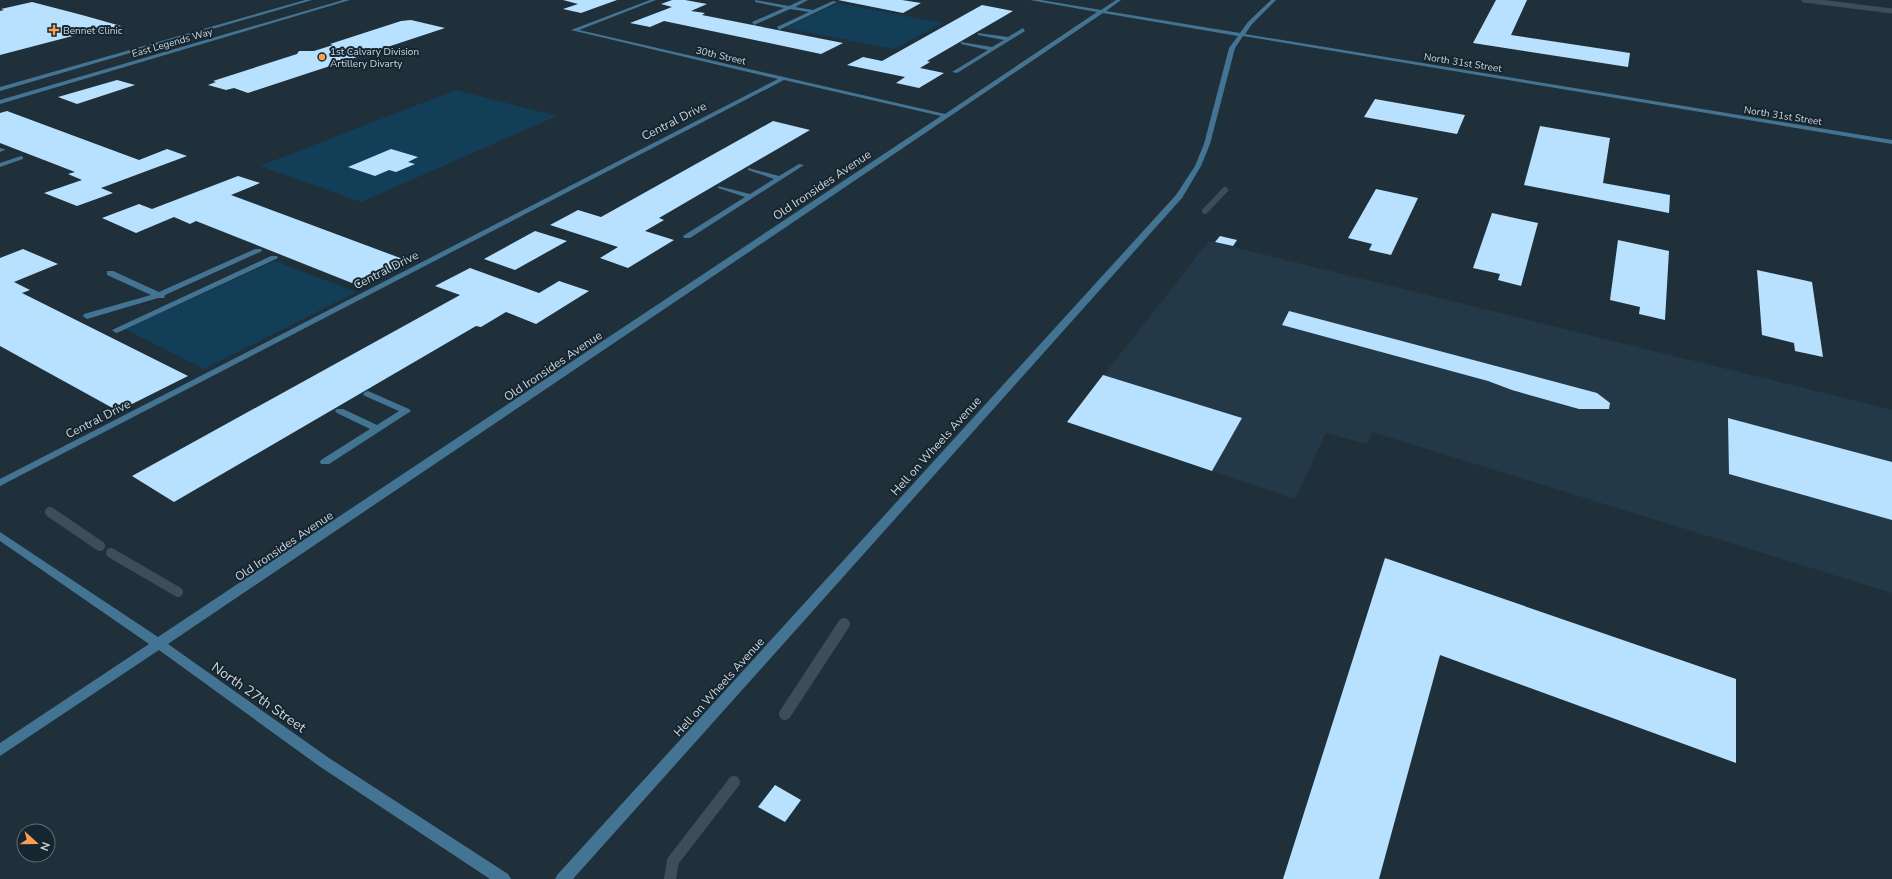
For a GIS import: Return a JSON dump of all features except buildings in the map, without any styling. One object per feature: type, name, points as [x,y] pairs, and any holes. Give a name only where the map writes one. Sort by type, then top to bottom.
[{"type":"street","name":"East Legends Way","points":[[0,89],[310,0]]},
{"type":"street","name":"East Legends Way","points":[[0,102],[348,0]]},
{"type":"street","name":"30th Street","points":[[654,0],[574,30],[948,116]]},
{"type":"street","points":[[754,23],[806,0]]},
{"type":"street","name":"North 31st Street","points":[[1032,0],[1892,142]]},
{"type":"street","name":"Old Ironsides Avenue","points":[[0,750],[1119,0]]},
{"type":"street","name":"Hell on Wheels Avenue","points":[[563,879],[1179,196],[1198,166],[1206,144],[1232,48],[1250,23],[1274,0]]},
{"type":"street","points":[[756,1],[814,12]]},
{"type":"street","points":[[779,28],[835,2]]},
{"type":"street","points":[[955,72],[1023,30]]},
{"type":"street","points":[[980,34],[1009,39]]},
{"type":"street","points":[[963,43],[993,49]]},
{"type":"street","name":"Central Drive","points":[[0,483],[783,78]]},
{"type":"street","points":[[0,165],[22,158]]},
{"type":"street","points":[[687,236],[801,165]]},
{"type":"street","points":[[750,169],[780,178]]},
{"type":"street","points":[[720,187],[751,196]]},
{"type":"street","points":[[87,316],[159,295],[258,251]]},
{"type":"street","points":[[116,330],[274,258]]},
{"type":"street","points":[[110,273],[175,303]]},
{"type":"street","points":[[325,462],[406,411],[368,394]]},
{"type":"street","points":[[340,411],[377,429]]},
{"type":"street","name":"North 27th Street","points":[[0,536],[159,644],[324,762],[503,879]]},
{"type":"shaded area","points":[[838,3],[943,23],[894,49],[785,28]]},
{"type":"shaded area","points":[[456,90],[557,116],[361,202],[260,166]]},
{"type":"shaded area","points":[[1209,241],[1892,410],[1892,593],[1372,432],[1367,444],[1326,433],[1295,499],[1067,422]]},
{"type":"shaded area","points":[[275,261],[356,292],[204,369],[125,329]]},
{"type":"waterway","points":[[1804,0],[1892,11]]},
{"type":"waterway","points":[[1205,211],[1225,190]]},
{"type":"waterway","points":[[50,512],[100,546]]},
{"type":"waterway","points":[[111,553],[178,592]]},
{"type":"waterway","points":[[785,714],[844,624]]},
{"type":"waterway","points":[[670,879],[673,861],[734,782]]},
{"type":"place","name":"Bennet Clinic","points":[[54,30]]},
{"type":"place","name":"1st Calvary Division Artillery Divarty","points":[[322,57]]}]
